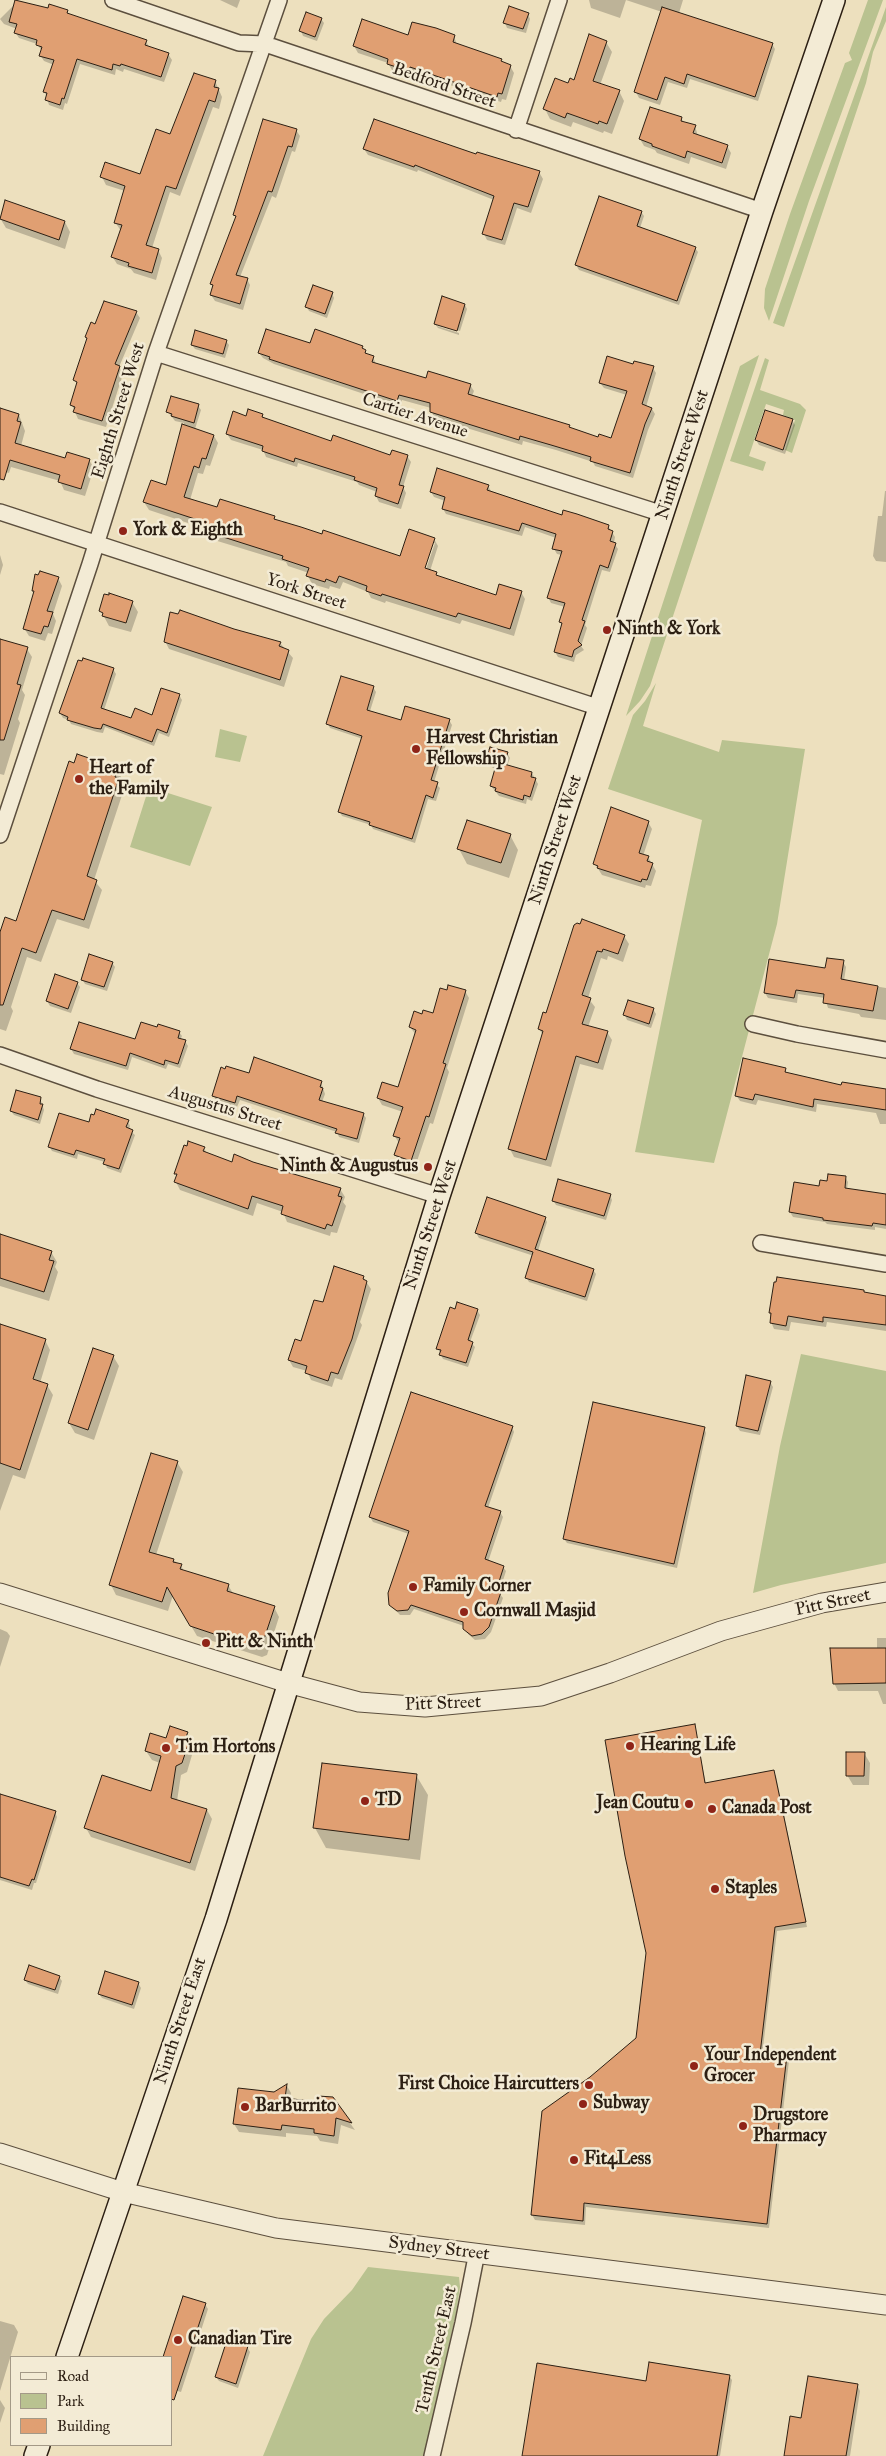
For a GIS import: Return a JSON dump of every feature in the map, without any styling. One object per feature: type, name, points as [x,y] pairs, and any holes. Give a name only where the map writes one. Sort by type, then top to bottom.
[{"type":"main road","name":"Ninth Street West","points":[[288,1683],[439,1196],[762,211],[834,0]]},
{"type":"main road","name":"Ninth Street East","points":[[67,2356],[216,1919],[288,1683]]},
{"type":"street","name":"Bedford Street","points":[[113,0],[239,43],[265,44],[516,130],[762,211]]},
{"type":"street","name":"Eighth Street West","points":[[0,835],[96,544],[156,353],[279,0]]},
{"type":"street","points":[[516,130],[559,0]]},
{"type":"street","name":"Cartier Avenue","points":[[156,353],[663,514]]},
{"type":"street","name":"York Street","points":[[0,512],[600,708]]},
{"type":"street","points":[[753,1024],[886,1050]]},
{"type":"street","name":"Augustus Street","points":[[0,1055],[97,1089],[439,1196]]},
{"type":"street","points":[[761,1243],[886,1264]]},
{"type":"street","name":"Pitt Street","points":[[0,1593],[288,1683],[359,1702],[425,1707],[541,1696],[610,1673],[721,1631],[822,1603],[886,1592]]},
{"type":"street","name":"Sydney Street","points":[[0,2153],[123,2192],[276,2228],[886,2305]]},
{"type":"street","name":"Tenth Street East","points":[[432,2456],[463,2324],[477,2252]]},
{"type":"green space","points":[[868,0],[883,0],[809,201],[769,321],[764,308],[765,289],[845,63],[852,60],[849,53]]},
{"type":"green space","points":[[886,7],[886,21],[873,52],[866,83],[784,327],[773,323]]},
{"type":"green space","points":[[759,355],[650,686],[640,701],[626,716],[740,366]]},
{"type":"green space","points":[[765,358],[769,360],[760,390],[800,404],[806,410],[792,453],[785,450],[795,420],[783,415],[784,410],[766,404],[749,456],[766,462],[763,471],[730,461]]},
{"type":"green space","points":[[656,683],[643,726],[719,752],[722,740],[805,749],[777,924],[714,1163],[635,1152],[702,820],[608,789],[633,715],[645,701]]},
{"type":"green space","points":[[220,729],[247,736],[240,762],[215,757]]},
{"type":"green space","points":[[149,787],[212,807],[190,866],[130,847]]},
{"type":"green space","points":[[801,1354],[886,1371],[886,1563],[781,1585],[753,1593],[780,1446]]},
{"type":"green space","points":[[368,2267],[459,2277],[460,2287],[456,2313],[424,2456],[263,2456],[311,2339],[324,2319],[352,2290]]},
{"type":"building","points":[[15,0],[48,8],[49,4],[68,10],[67,13],[147,40],[145,45],[169,53],[161,77],[121,64],[120,66],[113,64],[112,70],[77,59],[64,99],[62,98],[60,105],[45,100],[47,93],[43,92],[54,60],[39,56],[42,47],[36,45],[37,40],[14,33],[17,24],[9,22]]},
{"type":"building","points":[[509,6],[529,13],[523,29],[503,23]]},
{"type":"building","points":[[662,7],[773,43],[755,97],[687,74],[684,84],[665,77],[657,100],[634,92]]},
{"type":"building","points":[[306,12],[322,18],[315,37],[299,31]]},
{"type":"building","points":[[362,19],[408,35],[412,22],[436,28],[455,35],[453,42],[502,59],[501,61],[511,65],[502,94],[498,93],[497,97],[410,67],[409,71],[387,64],[388,59],[353,46]]},
{"type":"building","points":[[589,34],[607,41],[593,81],[620,90],[607,124],[599,121],[598,124],[567,113],[565,118],[543,109],[555,78],[568,83],[570,78],[574,80]]},
{"type":"building","points":[[194,73],[216,80],[214,87],[219,88],[215,102],[209,100],[176,189],[166,186],[146,245],[159,249],[152,273],[128,266],[129,263],[111,257],[122,225],[114,223],[125,186],[100,177],[105,162],[140,174],[156,129],[170,134]]},
{"type":"building","points":[[650,107],[682,117],[681,121],[696,125],[693,133],[728,145],[722,163],[687,151],[685,158],[652,146],[652,144],[639,139]]},
{"type":"building","points":[[263,119],[297,129],[292,147],[288,146],[272,192],[268,191],[236,275],[248,278],[240,304],[210,295],[213,285],[210,284],[236,216],[233,215]]},
{"type":"building","points":[[374,119],[476,154],[477,152],[540,171],[528,207],[514,203],[502,240],[482,234],[494,196],[415,165],[414,167],[363,149]]},
{"type":"building","points":[[599,196],[642,211],[637,226],[696,247],[677,301],[575,265]]},
{"type":"building","points":[[5,200],[65,221],[59,240],[0,219]]},
{"type":"building","points":[[313,285],[333,292],[325,314],[305,307]]},
{"type":"building","points":[[442,296],[465,304],[457,331],[434,324]]},
{"type":"building","points":[[104,301],[137,311],[115,364],[120,366],[102,421],[73,412],[75,407],[70,405],[77,382],[73,380],[87,338],[85,337],[91,322],[95,324]]},
{"type":"building","points":[[266,329],[310,343],[315,329],[363,346],[362,348],[366,350],[365,353],[374,356],[372,362],[426,378],[428,371],[471,384],[468,394],[570,425],[569,427],[598,437],[599,434],[611,438],[627,391],[599,383],[607,356],[633,364],[634,361],[654,366],[642,404],[652,408],[645,424],[630,473],[590,461],[591,457],[520,436],[519,440],[430,412],[430,403],[399,395],[397,401],[269,359],[270,357],[258,353]]},
{"type":"building","points":[[195,330],[227,340],[223,354],[191,345]]},
{"type":"building","points":[[171,396],[199,404],[194,423],[171,416],[172,414],[166,412]]},
{"type":"building","points":[[0,408],[19,414],[17,421],[21,422],[15,443],[65,458],[67,452],[90,459],[81,489],[58,482],[60,475],[10,460],[4,480],[0,479]]},
{"type":"building","points":[[248,409],[263,414],[262,417],[331,441],[333,435],[390,455],[392,450],[408,455],[399,485],[404,486],[398,504],[375,496],[377,488],[354,480],[355,477],[295,458],[294,462],[262,451],[263,446],[226,434],[233,411],[246,416]]},
{"type":"building","points":[[765,410],[793,419],[783,450],[755,440]]},
{"type":"building","points":[[182,424],[214,435],[206,459],[202,458],[199,468],[194,466],[184,497],[217,507],[220,499],[275,516],[274,519],[322,534],[323,530],[400,556],[409,529],[435,538],[425,568],[437,572],[436,575],[496,595],[499,584],[522,591],[510,629],[458,613],[456,617],[382,594],[381,596],[366,591],[367,586],[339,576],[336,583],[326,579],[325,582],[306,576],[309,568],[282,559],[283,556],[195,528],[198,520],[143,502],[151,480],[166,485]]},
{"type":"building","points":[[437,468],[489,485],[487,490],[562,515],[563,510],[609,525],[608,529],[613,531],[610,541],[616,543],[608,568],[600,565],[582,620],[585,621],[578,641],[582,645],[574,650],[572,657],[554,652],[562,623],[559,622],[565,603],[547,598],[562,551],[552,549],[556,534],[522,523],[519,531],[442,509],[445,497],[430,492]]},
{"type":"building","points":[[40,571],[59,577],[47,611],[53,612],[48,627],[44,626],[41,634],[23,629],[34,591],[32,591],[35,574],[38,575]]},
{"type":"building","points":[[109,593],[133,601],[126,623],[102,616],[103,613],[99,611],[104,594],[109,595]]},
{"type":"building","points":[[180,610],[234,629],[281,642],[279,646],[289,650],[280,680],[164,642],[170,612],[178,614]]},
{"type":"building","points":[[0,639],[28,647],[17,684],[21,685],[4,740],[0,740]]},
{"type":"building","points":[[83,658],[114,668],[101,708],[131,718],[135,708],[152,715],[161,688],[180,694],[167,733],[157,729],[152,742],[103,724],[101,729],[67,720],[68,717],[59,713],[78,660],[82,661]]},
{"type":"building","name":"Harvest Christian Fellowship","points":[[341,676],[374,686],[367,710],[401,720],[405,706],[450,719],[431,780],[438,782],[433,798],[426,795],[412,839],[369,825],[370,822],[338,812],[362,736],[326,724]]},
{"type":"building","points":[[490,747],[508,752],[504,764],[532,772],[531,777],[536,778],[530,797],[524,795],[523,800],[495,791],[496,788],[490,786],[496,765],[485,762]]},
{"type":"building","points":[[77,754],[118,768],[115,777],[119,778],[87,876],[97,880],[84,920],[52,910],[36,953],[22,948],[3,1005],[0,1005],[0,932],[5,917],[16,921],[69,761],[74,763]]},
{"type":"building","points":[[611,807],[649,821],[639,853],[649,856],[647,861],[653,863],[647,880],[642,879],[641,882],[597,868],[598,866],[593,864]]},
{"type":"building","points":[[467,820],[511,834],[501,863],[457,849]]},
{"type":"building","points":[[582,919],[625,935],[618,954],[603,949],[602,952],[597,951],[582,995],[591,998],[582,1024],[608,1031],[598,1063],[576,1056],[546,1160],[508,1149],[543,1031],[538,1029],[543,1012],[546,1013],[574,925],[580,924]]},
{"type":"building","points":[[89,954],[113,962],[104,987],[81,980]]},
{"type":"building","points":[[827,958],[844,960],[841,979],[878,986],[873,1011],[823,1003],[824,994],[796,990],[794,998],[764,993],[769,959],[825,968]]},
{"type":"building","points":[[55,974],[78,982],[68,1009],[46,1001]]},
{"type":"building","points":[[448,985],[466,990],[443,1063],[446,1064],[429,1117],[426,1116],[411,1161],[394,1155],[400,1138],[393,1136],[403,1107],[377,1098],[382,1082],[398,1087],[416,1030],[409,1027],[414,1011],[422,1014],[423,1010],[433,1013],[440,988],[447,990]]},
{"type":"building","points":[[628,1000],[654,1008],[649,1024],[623,1015]]},
{"type":"building","points":[[79,1022],[135,1039],[141,1022],[157,1027],[158,1024],[180,1031],[178,1038],[186,1040],[178,1064],[165,1060],[164,1065],[130,1053],[126,1066],[70,1049]]},
{"type":"building","points":[[254,1057],[322,1081],[320,1087],[323,1088],[319,1100],[364,1113],[357,1139],[335,1133],[337,1129],[237,1096],[235,1103],[212,1096],[221,1067],[225,1069],[226,1066],[249,1073]]},
{"type":"building","points":[[743,1058],[786,1068],[785,1072],[841,1085],[842,1082],[886,1089],[886,1110],[814,1099],[813,1107],[755,1094],[753,1100],[735,1096]]},
{"type":"building","points":[[16,1090],[41,1097],[40,1104],[43,1104],[38,1120],[10,1111]]},
{"type":"building","points":[[96,1109],[129,1120],[126,1127],[133,1130],[119,1169],[103,1164],[105,1159],[76,1150],[74,1155],[48,1147],[59,1113],[89,1122],[91,1114],[94,1115]]},
{"type":"building","points":[[188,1141],[205,1147],[203,1151],[232,1162],[234,1154],[253,1162],[341,1188],[338,1196],[342,1197],[332,1226],[327,1224],[325,1229],[281,1214],[283,1206],[252,1196],[248,1209],[174,1182],[177,1174],[174,1174],[184,1145],[187,1146]]},
{"type":"building","points":[[828,1174],[846,1176],[845,1188],[886,1194],[886,1225],[873,1223],[872,1226],[823,1220],[823,1218],[789,1212],[794,1182],[819,1186],[820,1180],[827,1181]]},
{"type":"building","points":[[558,1179],[611,1194],[604,1216],[552,1201]]},
{"type":"building","points":[[487,1197],[546,1217],[535,1249],[594,1269],[585,1297],[525,1278],[533,1252],[475,1233]]},
{"type":"building","points":[[0,1234],[52,1251],[49,1260],[54,1261],[44,1292],[0,1278]]},
{"type":"building","points":[[334,1266],[364,1276],[363,1279],[367,1281],[352,1339],[338,1374],[331,1372],[328,1381],[305,1373],[307,1366],[288,1360],[295,1339],[301,1341],[314,1300],[323,1302]]},
{"type":"building","points":[[777,1277],[864,1290],[864,1292],[886,1296],[886,1325],[823,1317],[823,1322],[788,1316],[786,1326],[770,1323],[771,1313],[769,1313],[774,1282],[776,1282]]},
{"type":"building","points":[[457,1302],[478,1309],[468,1340],[473,1342],[466,1363],[439,1355],[441,1350],[436,1349],[450,1307],[455,1309]]},
{"type":"building","points":[[0,1324],[46,1339],[33,1379],[48,1384],[20,1470],[0,1463]]},
{"type":"building","points":[[93,1348],[114,1355],[88,1430],[68,1423]]},
{"type":"building","points":[[746,1375],[771,1381],[758,1431],[736,1426]]},
{"type":"building","points":[[411,1392],[513,1426],[485,1506],[501,1511],[485,1559],[504,1566],[496,1591],[501,1592],[489,1627],[482,1634],[472,1636],[463,1629],[463,1622],[411,1605],[408,1610],[397,1611],[389,1605],[388,1593],[409,1531],[369,1517]]},
{"type":"building","points":[[593,1402],[705,1427],[674,1564],[563,1539]]},
{"type":"building","points":[[151,1453],[178,1461],[149,1552],[174,1559],[173,1562],[182,1564],[180,1569],[229,1584],[227,1591],[275,1606],[262,1645],[256,1648],[190,1626],[167,1587],[162,1602],[109,1585]]},
{"type":"building","points":[[830,1648],[886,1648],[886,1683],[833,1684]]},
{"type":"building","points":[[695,1724],[705,1783],[774,1770],[806,1922],[775,1927],[760,2054],[787,2055],[767,2224],[584,2203],[583,2221],[531,2215],[542,2111],[590,2077],[636,2038],[646,1953],[625,1856],[605,1740]]},
{"type":"building","points":[[170,1726],[188,1732],[185,1739],[188,1745],[182,1763],[176,1766],[171,1798],[207,1809],[190,1863],[84,1828],[102,1775],[151,1791],[161,1756],[145,1751],[150,1733],[166,1738]]},
{"type":"building","points":[[846,1752],[865,1752],[864,1776],[846,1776]]},
{"type":"building","name":"TD","points":[[322,1763],[417,1774],[409,1840],[313,1828]]},
{"type":"building","points":[[0,1794],[56,1811],[34,1880],[32,1879],[29,1886],[0,1877]]},
{"type":"building","points":[[29,1965],[60,1976],[55,1990],[24,1980]]},
{"type":"building","points":[[105,1971],[139,1982],[132,2005],[98,1994]]},
{"type":"building","points":[[287,2084],[285,2098],[318,2102],[318,2096],[333,2097],[352,2123],[336,2118],[334,2136],[314,2133],[314,2129],[282,2125],[281,2130],[233,2124],[238,2088],[274,2092]]},
{"type":"building","points":[[183,2296],[206,2303],[174,2400],[172,2399],[172,2356],[163,2356]]},
{"type":"building","points":[[227,2340],[248,2346],[236,2384],[215,2377]]},
{"type":"building","points":[[649,2362],[730,2375],[717,2456],[522,2456],[537,2363],[646,2381]]},
{"type":"building","points":[[808,2376],[858,2384],[846,2456],[784,2456],[790,2416],[801,2418]]},
{"type":"place","name":"York & Eighth","points":[[123,531]]},
{"type":"place","name":"Ninth & York","points":[[607,630]]},
{"type":"place","name":"Harvest Christian Fellowship","points":[[416,749]]},
{"type":"place","name":"Heart of the Family","points":[[79,779]]},
{"type":"place","name":"Ninth & Augustus","points":[[428,1167]]},
{"type":"place","name":"Family Corner","points":[[413,1587]]},
{"type":"place","name":"Cornwall Masjid","points":[[464,1612]]},
{"type":"place","name":"Pitt & Ninth","points":[[206,1643]]},
{"type":"place","name":"Hearing Life","points":[[630,1746]]},
{"type":"place","name":"Tim Hortons","points":[[166,1748]]},
{"type":"place","name":"TD","points":[[365,1801]]},
{"type":"place","name":"Jean Coutu","points":[[689,1804]]},
{"type":"place","name":"Canada Post","points":[[712,1809]]},
{"type":"place","name":"Staples","points":[[715,1889]]},
{"type":"place","name":"Your Independent Grocer","points":[[694,2066]]},
{"type":"place","name":"First Choice Haircutters","points":[[589,2085]]},
{"type":"place","name":"Subway","points":[[583,2104]]},
{"type":"place","name":"BarBurrito","points":[[245,2107]]},
{"type":"place","name":"Drugstore Pharmacy","points":[[743,2126]]},
{"type":"place","name":"Fit4Less","points":[[574,2160]]},
{"type":"place","name":"Canadian Tire","points":[[178,2340]]}]
